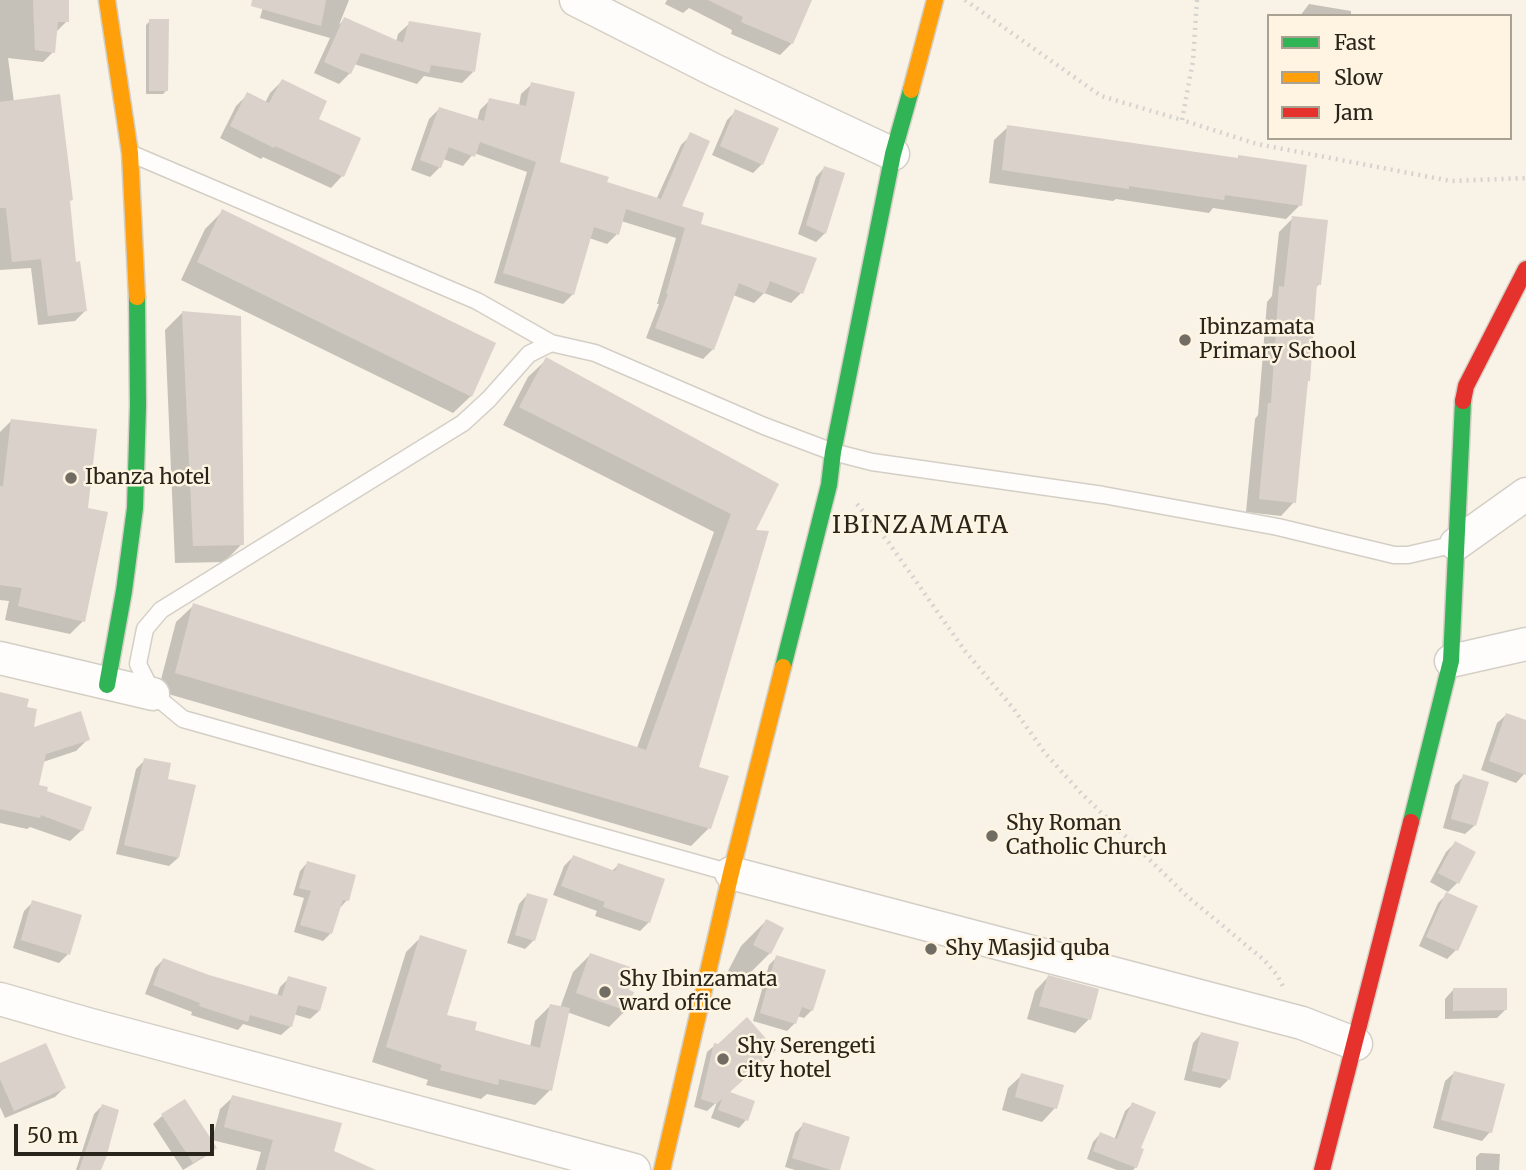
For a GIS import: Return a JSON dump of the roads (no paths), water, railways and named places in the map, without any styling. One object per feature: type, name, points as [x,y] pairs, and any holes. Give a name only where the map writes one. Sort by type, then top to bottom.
[{"type":"street","points":[[107,0],[130,153],[137,303],[138,406],[135,508],[124,591],[107,685]]},
{"type":"street","points":[[576,0],[729,77],[894,154]]},
{"type":"street","points":[[662,1170],[731,873],[831,475],[833,452],[894,154],[935,0]]},
{"type":"street","points":[[1322,1170],[1451,661],[1462,406],[1466,386],[1526,269]]},
{"type":"street","points":[[1456,544],[1526,494]]},
{"type":"street","points":[[1451,661],[1526,643]]},
{"type":"street","points":[[0,658],[153,694]]},
{"type":"street","points":[[731,873],[1302,1023],[1356,1044]]},
{"type":"street","points":[[0,999],[635,1170]]},
{"type":"lane","points":[[130,153],[477,301],[551,343],[594,353],[764,426],[833,452],[872,462],[1102,495],[1279,527],[1394,555],[1408,555],[1456,544]]},
{"type":"lane","points":[[551,343],[529,354],[489,399],[463,423],[161,610],[145,629],[138,664],[153,694],[183,719],[731,873]]},
{"type":"place","name":"Ibinzamata Primary School","points":[[1185,340]]},
{"type":"place","name":"Ibanza hotel","points":[[71,478]]},
{"type":"place","name":"Shy Roman Catholic Church","points":[[992,836]]},
{"type":"place","name":"Shy Masjid quba","points":[[931,949]]},
{"type":"place","name":"Shy Ibinzamata ward office","points":[[605,992]]},
{"type":"place","name":"Shy Serengeti city hotel","points":[[723,1059]]},
{"type":"district","name":"IBINZAMATA","points":[[921,526]]}]
